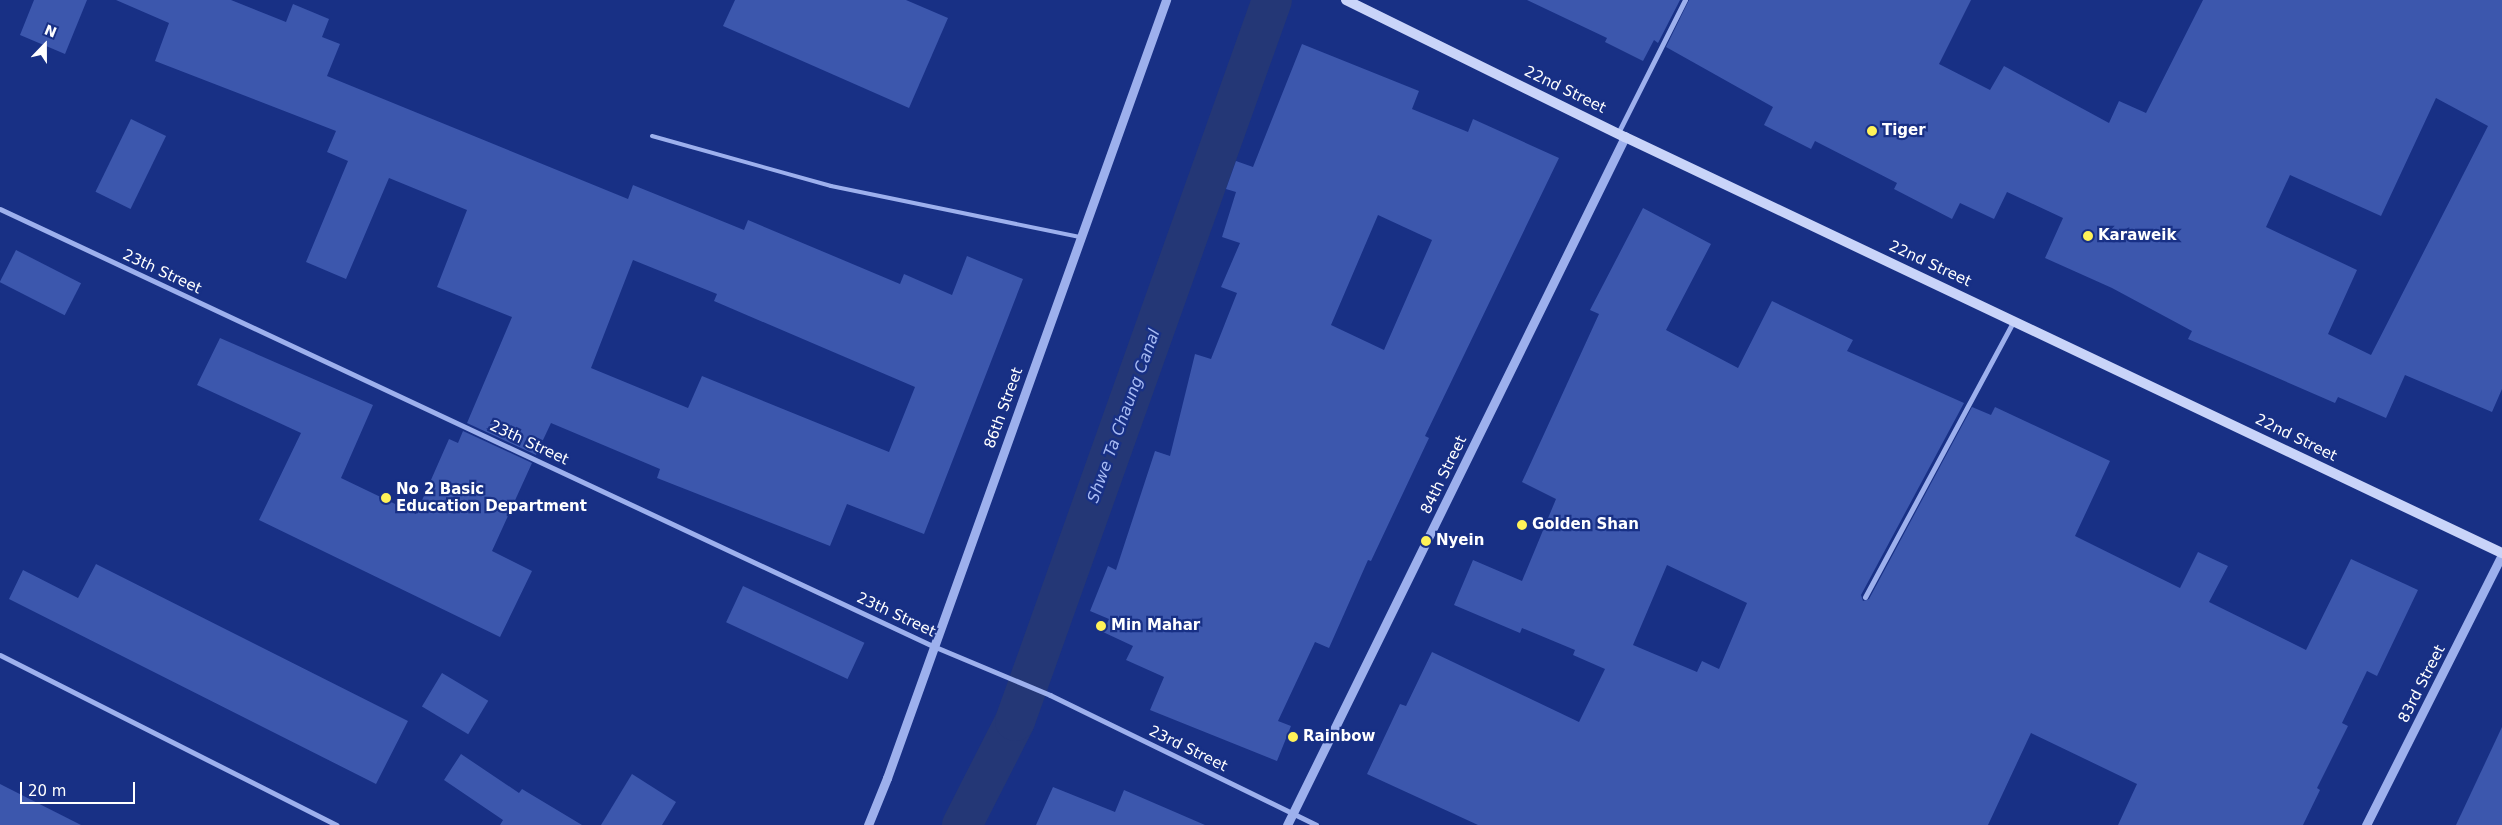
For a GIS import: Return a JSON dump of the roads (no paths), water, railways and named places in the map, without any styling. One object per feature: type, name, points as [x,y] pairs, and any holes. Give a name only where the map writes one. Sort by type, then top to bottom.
[{"type":"main road","name":"22nd Street","points":[[1346,0],[1622,135],[2502,554]]},
{"type":"street","name":"86th Street","points":[[868,825],[1166,0]]},
{"type":"street","points":[[1622,135],[1685,0]]},
{"type":"street","name":"84th Street","points":[[1287,825],[1622,135]]},
{"type":"street","name":"23th Street","points":[[0,209],[933,646],[1050,695]]},
{"type":"street","points":[[1865,597],[2014,320]]},
{"type":"street","name":"83rd Street","points":[[2366,825],[2502,554]]},
{"type":"street","points":[[0,655],[337,825]]},
{"type":"street","name":"23rd Street","points":[[1050,695],[1316,825]]},
{"type":"lane","points":[[652,136],[832,186],[1080,237]]},
{"type":"waterway","name":"Shwe Ta Chaung Canal","points":[[962,825],[1015,721],[1272,0]]},
{"type":"place","name":"Tiger","points":[[1872,131]]},
{"type":"place","name":"Karaweik","points":[[2088,236]]},
{"type":"place","name":"No 2 Basic Education Department","points":[[386,498]]},
{"type":"place","name":"Golden Shan","points":[[1522,525]]},
{"type":"place","name":"Nyein","points":[[1426,541]]},
{"type":"place","name":"Min Mahar","points":[[1101,626]]},
{"type":"place","name":"Rainbow","points":[[1293,737]]}]
